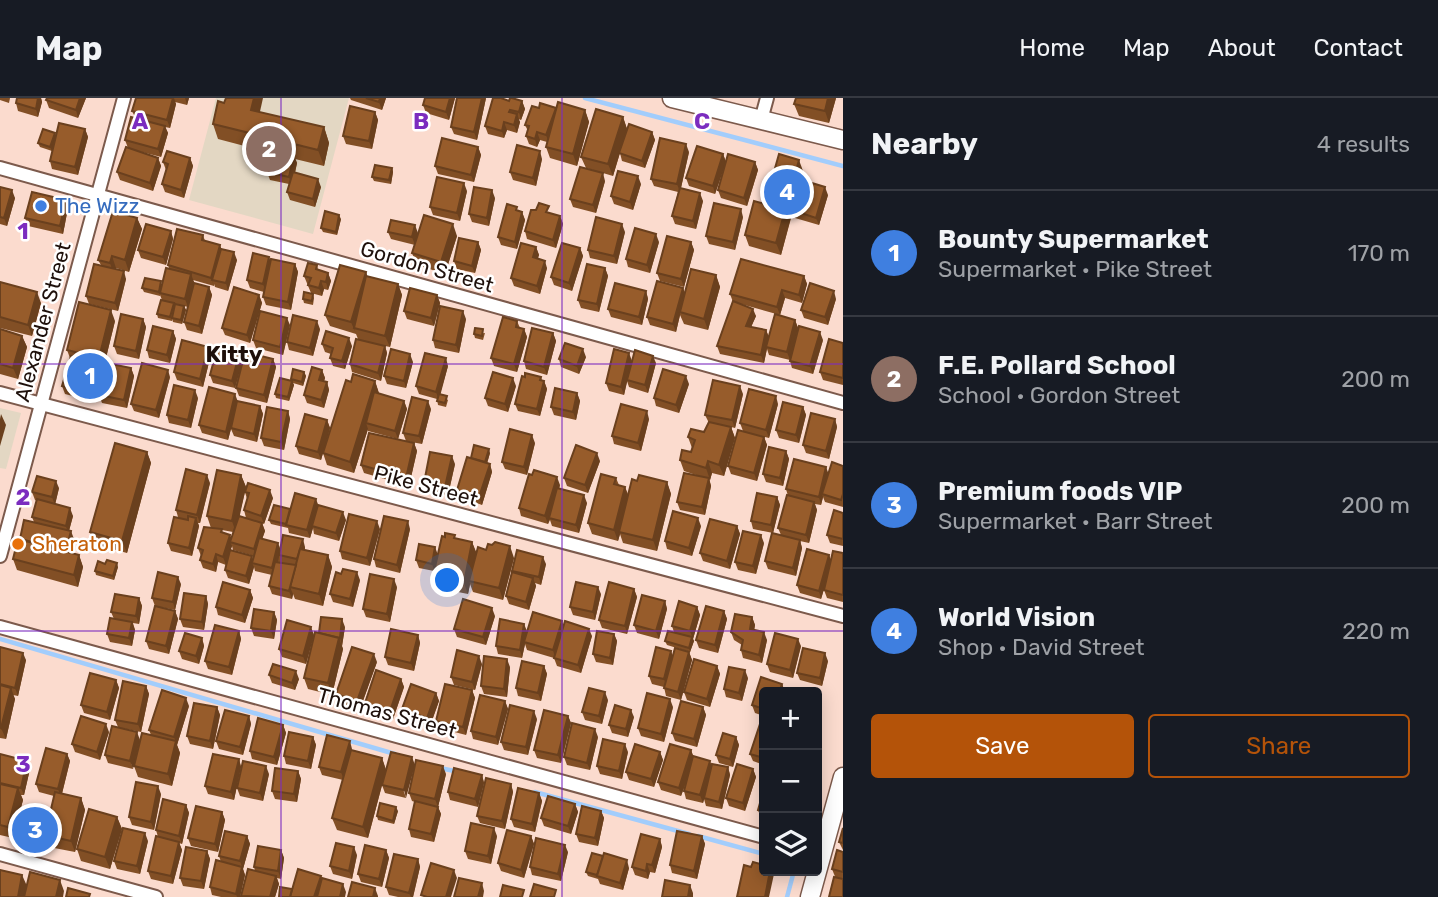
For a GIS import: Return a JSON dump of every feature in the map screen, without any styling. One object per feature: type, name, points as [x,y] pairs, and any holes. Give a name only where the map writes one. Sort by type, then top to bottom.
[{"type":"street","name":"Alexander Street","points":[[0,556],[124,98]]},
{"type":"street","points":[[672,98],[843,140]]},
{"type":"street","points":[[761,120],[767,98]]},
{"type":"street","name":"Gordon Street","points":[[0,168],[843,403]]},
{"type":"street","name":"Pike Street","points":[[0,393],[843,616]]},
{"type":"street","name":"Thomas Street","points":[[0,627],[759,836]]},
{"type":"street","points":[[822,847],[838,818],[843,777]]},
{"type":"street","points":[[0,854],[156,897]]},
{"type":"street","points":[[810,897],[814,876]]},
{"type":"shaded area","points":[[216,98],[349,98],[313,234],[189,200]]},
{"type":"shaded area","points":[[0,408],[21,413],[6,469],[0,468]]},
{"type":"building","points":[[17,98],[38,98],[36,109],[16,103]]},
{"type":"building","points":[[80,98],[76,110],[46,100]]},
{"type":"building","points":[[136,98],[173,98],[167,120],[132,111]]},
{"type":"building","points":[[226,98],[254,98],[251,110],[324,127],[318,150],[213,124],[218,101],[224,103]]},
{"type":"building","points":[[425,98],[450,98],[446,112],[423,105]]},
{"type":"building","points":[[457,98],[482,98],[474,132],[451,127]]},
{"type":"building","points":[[493,98],[522,101],[519,112],[509,112],[517,114],[514,125],[504,122],[502,131],[485,126]]},
{"type":"building","points":[[796,98],[828,98],[825,111],[794,104]]},
{"type":"building","points":[[558,102],[585,110],[573,154],[546,147]]},
{"type":"building","points":[[540,103],[556,108],[546,135],[537,132],[535,139],[526,136],[529,126],[525,125],[532,106],[539,108]]},
{"type":"building","points":[[350,106],[375,112],[369,141],[343,136]]},
{"type":"building","points":[[596,109],[623,117],[608,164],[581,157]]},
{"type":"building","points":[[131,117],[165,126],[158,149],[125,140]]},
{"type":"building","points":[[59,123],[85,129],[75,167],[50,161]]},
{"type":"building","points":[[629,124],[652,132],[642,161],[619,153]]},
{"type":"building","points":[[43,129],[55,133],[50,147],[38,143]]},
{"type":"building","points":[[442,138],[478,147],[471,175],[435,166]]},
{"type":"building","points":[[660,138],[686,144],[677,184],[651,179]]},
{"type":"building","points":[[517,145],[540,151],[533,178],[510,172]]},
{"type":"building","points":[[697,146],[723,154],[713,186],[686,178]]},
{"type":"building","points":[[126,147],[158,158],[150,183],[117,172]]},
{"type":"building","points":[[272,150],[294,155],[289,177],[267,172]]},
{"type":"building","points":[[167,151],[190,158],[181,190],[162,184],[168,164],[163,162]]},
{"type":"building","points":[[728,154],[755,162],[744,198],[718,190]]},
{"type":"building","points":[[779,154],[799,160],[776,243],[745,235],[754,201],[765,204]]},
{"type":"building","points":[[375,165],[392,168],[389,180],[372,177]]},
{"type":"building","points":[[580,167],[603,173],[593,205],[570,199]]},
{"type":"building","points":[[618,171],[638,176],[630,202],[611,196]]},
{"type":"building","points":[[293,172],[318,179],[313,199],[287,192]]},
{"type":"building","points":[[437,177],[464,183],[457,213],[430,207]]},
{"type":"building","points":[[802,180],[825,187],[816,218],[792,210]]},
{"type":"building","points":[[0,187],[12,190],[4,218],[0,217]]},
{"type":"building","points":[[474,187],[492,190],[487,218],[469,214]]},
{"type":"building","points":[[680,188],[700,193],[693,221],[672,216]]},
{"type":"building","points":[[32,192],[66,200],[60,226],[25,218]]},
{"type":"building","points":[[539,203],[549,206],[546,212],[560,216],[553,240],[525,231],[531,210],[536,210]]},
{"type":"building","points":[[714,203],[741,209],[733,242],[706,236]]},
{"type":"building","points":[[507,204],[522,212],[515,242],[498,237]]},
{"type":"building","points":[[113,211],[137,218],[125,260],[112,256],[110,263],[98,260]]},
{"type":"building","points":[[325,211],[339,215],[336,232],[321,228]]},
{"type":"building","points":[[424,215],[453,224],[441,262],[412,253]]},
{"type":"building","points":[[596,217],[622,224],[614,256],[588,250]]},
{"type":"building","points":[[391,220],[415,225],[412,237],[388,232]]},
{"type":"building","points":[[146,224],[171,231],[163,257],[138,250]]},
{"type":"building","points":[[635,228],[656,234],[647,265],[626,259]]},
{"type":"building","points":[[177,229],[203,235],[202,240],[220,245],[211,278],[168,265]]},
{"type":"building","points":[[667,236],[691,242],[681,279],[657,273]]},
{"type":"building","points":[[459,238],[478,242],[472,266],[454,261]]},
{"type":"building","points":[[521,243],[536,247],[533,257],[545,261],[537,286],[511,278]]},
{"type":"building","points":[[562,243],[580,248],[569,283],[551,277]]},
{"type":"building","points":[[221,249],[234,252],[226,283],[212,280]]},
{"type":"building","points":[[253,253],[269,257],[263,284],[247,280]]},
{"type":"building","points":[[271,259],[295,264],[288,302],[263,297]]},
{"type":"building","points":[[741,259],[804,276],[799,295],[782,290],[777,307],[730,294]]},
{"type":"building","points":[[308,263],[317,265],[316,269],[328,273],[326,282],[321,281],[319,288],[308,285],[311,278],[304,276]]},
{"type":"building","points":[[94,264],[124,271],[115,303],[86,296]]},
{"type":"building","points":[[587,264],[605,268],[597,304],[578,300]]},
{"type":"building","points":[[340,265],[366,272],[351,322],[325,315]]},
{"type":"building","points":[[166,268],[191,274],[185,299],[160,293]]},
{"type":"building","points":[[691,269],[716,275],[704,319],[680,312]]},
{"type":"building","points":[[366,276],[398,284],[385,336],[354,328]]},
{"type":"building","points":[[145,278],[161,281],[159,292],[142,288]]},
{"type":"building","points":[[657,281],[683,288],[673,324],[647,317]]},
{"type":"building","points":[[0,282],[37,292],[28,325],[0,317]]},
{"type":"building","points":[[194,283],[209,287],[199,326],[184,322]]},
{"type":"building","points":[[615,283],[646,291],[639,317],[608,309]]},
{"type":"building","points":[[810,283],[834,291],[825,317],[801,310]]},
{"type":"building","points":[[234,287],[259,295],[247,335],[222,328]]},
{"type":"building","points":[[410,288],[437,295],[431,318],[404,311]]},
{"type":"building","points":[[304,292],[313,294],[312,301],[303,299]]},
{"type":"building","points":[[161,300],[174,303],[170,317],[157,314]]},
{"type":"building","points":[[733,301],[753,309],[746,326],[766,330],[761,355],[717,346]]},
{"type":"building","points":[[79,302],[111,310],[99,358],[67,350]]},
{"type":"building","points":[[175,304],[184,306],[181,320],[172,318]]},
{"type":"building","points":[[440,306],[463,311],[456,345],[433,340]]},
{"type":"building","points":[[260,311],[287,318],[280,347],[253,340]]},
{"type":"building","points":[[121,314],[143,319],[136,351],[114,346]]},
{"type":"building","points":[[775,314],[795,320],[787,352],[766,347]]},
{"type":"building","points":[[293,315],[317,321],[310,348],[287,342]]},
{"type":"building","points":[[503,317],[517,321],[516,327],[524,329],[514,364],[491,358]]},
{"type":"building","points":[[153,326],[173,331],[167,355],[147,350]]},
{"type":"building","points":[[799,326],[820,332],[810,366],[790,361]]},
{"type":"building","points":[[475,328],[483,329],[482,336],[474,334]]},
{"type":"building","points":[[532,328],[553,333],[544,367],[524,361]]},
{"type":"building","points":[[0,329],[22,336],[13,368],[0,364]]},
{"type":"building","points":[[326,331],[349,338],[342,361],[330,358],[333,348],[322,344]]},
{"type":"building","points":[[356,339],[385,346],[378,373],[350,364]]},
{"type":"building","points":[[829,339],[843,343],[843,378],[820,372]]},
{"type":"building","points":[[182,340],[208,347],[200,379],[174,372]]},
{"type":"building","points":[[565,343],[583,349],[577,366],[559,359]]},
{"type":"building","points":[[217,349],[239,355],[232,381],[210,375]]},
{"type":"building","points":[[391,349],[410,354],[404,381],[384,376]]},
{"type":"building","points":[[614,349],[629,353],[621,387],[606,383]]},
{"type":"building","points":[[635,350],[653,356],[645,385],[627,380]]},
{"type":"building","points":[[245,352],[273,359],[264,395],[236,388]]},
{"type":"building","points":[[425,353],[446,358],[436,392],[416,386]]},
{"type":"building","points":[[71,356],[101,365],[93,394],[62,386]]},
{"type":"building","points":[[106,363],[131,368],[124,400],[99,395]]},
{"type":"building","points":[[142,363],[168,370],[156,410],[131,404]]},
{"type":"building","points":[[312,367],[322,370],[319,380],[327,382],[321,400],[304,395]]},
{"type":"building","points":[[293,369],[304,372],[302,382],[291,379]]},
{"type":"building","points":[[663,369],[686,376],[676,405],[654,398]]},
{"type":"building","points":[[493,372],[513,378],[505,404],[485,398]]},
{"type":"building","points":[[525,373],[541,377],[540,380],[544,381],[537,409],[515,404]]},
{"type":"building","points":[[353,374],[375,381],[350,462],[323,453],[346,380],[351,382]]},
{"type":"building","points":[[280,378],[292,381],[288,397],[275,394]]},
{"type":"building","points":[[713,380],[740,386],[732,420],[705,415]]},
{"type":"building","points":[[174,385],[195,390],[188,420],[167,415]]},
{"type":"building","points":[[209,387],[235,394],[226,432],[199,425]]},
{"type":"building","points":[[555,388],[577,393],[573,412],[551,407]]},
{"type":"building","points":[[749,389],[776,396],[766,430],[740,423]]},
{"type":"building","points":[[374,392],[404,401],[395,431],[366,423]]},
{"type":"building","points":[[439,394],[447,396],[445,403],[437,401]]},
{"type":"building","points":[[412,397],[428,401],[419,436],[403,433]]},
{"type":"building","points":[[237,401],[260,406],[254,434],[231,428]]},
{"type":"building","points":[[783,402],[803,407],[796,435],[776,430]]},
{"type":"building","points":[[621,404],[647,411],[638,443],[612,436]]},
{"type":"building","points":[[267,407],[288,411],[281,442],[261,438]]},
{"type":"building","points":[[811,413],[835,419],[826,451],[803,445]]},
{"type":"building","points":[[305,414],[327,420],[318,452],[296,446]]},
{"type":"building","points":[[709,422],[731,427],[719,465],[708,461],[706,468],[680,460],[682,450],[691,452],[695,440],[688,437],[691,429],[704,432]]},
{"type":"building","points":[[510,429],[532,435],[524,467],[502,462]]},
{"type":"building","points":[[738,430],[764,437],[754,473],[728,466]]},
{"type":"building","points":[[369,433],[414,443],[406,478],[361,465]]},
{"type":"building","points":[[115,443],[147,452],[122,541],[90,532]]},
{"type":"building","points":[[474,445],[489,449],[485,462],[471,458]]},
{"type":"building","points":[[576,445],[597,453],[585,485],[564,478]]},
{"type":"building","points":[[769,447],[786,451],[780,478],[763,474]]},
{"type":"building","points":[[430,452],[452,456],[445,487],[424,483]]},
{"type":"building","points":[[467,457],[490,464],[479,497],[457,490]]},
{"type":"building","points":[[794,459],[826,467],[819,497],[786,489]]},
{"type":"building","points":[[832,462],[843,466],[841,500],[822,494]]},
{"type":"building","points":[[186,469],[207,475],[197,515],[176,510]]},
{"type":"building","points":[[217,470],[241,475],[232,521],[207,516]]},
{"type":"building","points":[[534,470],[557,477],[545,516],[519,508],[529,474],[532,475]]},
{"type":"building","points":[[684,473],[709,478],[702,507],[677,502]]},
{"type":"building","points":[[601,474],[616,478],[614,484],[625,487],[614,530],[588,523]]},
{"type":"building","points":[[639,475],[667,482],[653,540],[619,532],[632,479],[637,481]]},
{"type":"building","points":[[37,476],[56,481],[52,497],[32,492]]},
{"type":"building","points":[[248,483],[270,490],[261,516],[244,510],[249,493],[245,492]]},
{"type":"building","points":[[557,488],[584,495],[576,525],[549,518]]},
{"type":"building","points":[[295,493],[316,499],[307,530],[286,525]]},
{"type":"building","points":[[757,493],[777,497],[771,525],[751,521]]},
{"type":"building","points":[[787,495],[814,502],[806,535],[778,528]]},
{"type":"building","points":[[37,499],[70,508],[66,526],[32,517]]},
{"type":"building","points":[[274,505],[290,509],[286,524],[269,520]]},
{"type":"building","points":[[318,505],[343,512],[336,533],[312,526]]},
{"type":"building","points":[[834,510],[843,513],[843,539],[827,535]]},
{"type":"building","points":[[673,511],[698,518],[689,548],[665,541]]},
{"type":"building","points":[[349,514],[377,521],[367,558],[340,551]]},
{"type":"building","points":[[188,516],[196,518],[189,548],[168,543],[174,517],[188,520]]},
{"type":"building","points":[[239,516],[262,523],[254,549],[230,542]]},
{"type":"building","points":[[384,516],[408,521],[397,565],[374,559]]},
{"type":"building","points":[[710,519],[737,526],[727,561],[700,553]]},
{"type":"building","points":[[24,520],[71,531],[66,550],[20,539]]},
{"type":"building","points":[[204,527],[222,529],[221,532],[230,535],[223,557],[216,554],[213,564],[200,560],[203,550],[198,548]]},
{"type":"building","points":[[743,531],[761,535],[753,566],[735,562]]},
{"type":"building","points":[[445,533],[472,542],[464,583],[433,576]]},
{"type":"building","points":[[772,533],[800,540],[793,568],[765,561]]},
{"type":"building","points":[[283,535],[303,539],[297,559],[279,555]]},
{"type":"building","points":[[259,538],[278,543],[272,568],[252,563]]},
{"type":"building","points":[[18,539],[79,555],[74,575],[13,559]]},
{"type":"building","points":[[495,542],[510,546],[499,588],[469,581],[478,547],[486,550],[488,544]]},
{"type":"building","points":[[419,544],[435,547],[432,564],[416,560]]},
{"type":"building","points":[[300,549],[328,555],[319,594],[290,587]]},
{"type":"building","points":[[807,549],[829,555],[819,591],[797,585]]},
{"type":"building","points":[[230,550],[252,556],[246,576],[225,570]]},
{"type":"building","points":[[517,550],[543,557],[539,577],[512,571]]},
{"type":"building","points":[[833,551],[843,553],[843,595],[824,590]]},
{"type":"building","points":[[107,560],[117,563],[113,576],[95,571],[98,561],[105,564]]},
{"type":"building","points":[[275,562],[296,565],[289,591],[269,586]]},
{"type":"building","points":[[343,569],[357,572],[350,599],[330,594],[336,572],[341,574]]},
{"type":"building","points":[[158,572],[178,577],[173,602],[152,598]]},
{"type":"building","points":[[512,572],[533,578],[526,602],[506,596]]},
{"type":"building","points":[[370,574],[394,579],[387,614],[363,609]]},
{"type":"building","points":[[223,582],[250,590],[242,615],[216,607]]},
{"type":"building","points":[[576,582],[598,587],[593,612],[570,607]]},
{"type":"building","points":[[609,582],[634,589],[625,626],[599,620]]},
{"type":"building","points":[[184,593],[206,596],[202,622],[180,619]]},
{"type":"building","points":[[115,594],[139,598],[136,616],[111,612]]},
{"type":"building","points":[[642,595],[665,601],[656,631],[634,625]]},
{"type":"building","points":[[463,599],[492,608],[483,637],[454,629]]},
{"type":"building","points":[[679,601],[697,607],[690,631],[672,626]]},
{"type":"building","points":[[155,606],[175,611],[166,646],[146,641]]},
{"type":"building","points":[[706,606],[724,611],[715,645],[696,640]]},
{"type":"building","points":[[254,609],[274,612],[271,631],[251,628]]},
{"type":"building","points":[[533,612],[562,621],[553,650],[524,642]]},
{"type":"building","points":[[735,614],[752,617],[750,629],[764,632],[759,655],[741,650],[743,640],[731,632]]},
{"type":"building","points":[[321,617],[342,619],[340,638],[319,633]]},
{"type":"building","points":[[110,618],[132,622],[129,638],[107,634]]},
{"type":"building","points":[[500,619],[524,624],[520,650],[496,646]]},
{"type":"building","points":[[287,620],[311,627],[303,656],[279,649]]},
{"type":"building","points":[[565,621],[589,629],[578,665],[554,658]]},
{"type":"building","points":[[215,625],[239,631],[229,667],[205,661]]},
{"type":"building","points":[[391,629],[418,635],[411,663],[385,657]]},
{"type":"building","points":[[597,631],[614,634],[610,658],[593,654]]},
{"type":"building","points":[[668,631],[692,637],[689,648],[665,641]]},
{"type":"building","points":[[315,632],[339,638],[328,683],[304,678]]},
{"type":"building","points":[[185,633],[202,638],[196,656],[179,651]]},
{"type":"building","points":[[775,633],[798,639],[790,670],[767,664]]},
{"type":"building","points":[[0,647],[23,653],[15,688],[0,684]]},
{"type":"building","points":[[352,647],[374,654],[357,701],[336,694]]},
{"type":"building","points":[[656,647],[671,651],[664,679],[649,676]]},
{"type":"building","points":[[675,648],[689,652],[678,692],[664,688]]},
{"type":"building","points":[[803,648],[825,653],[820,678],[797,673]]},
{"type":"building","points":[[457,650],[479,656],[472,682],[451,677]]},
{"type":"building","points":[[484,656],[507,659],[504,689],[481,686]]},
{"type":"building","points":[[694,659],[717,666],[707,699],[684,692]]},
{"type":"building","points":[[522,661],[544,666],[538,693],[516,688]]},
{"type":"building","points":[[273,664],[296,671],[292,683],[269,675]]},
{"type":"building","points":[[729,667],[745,670],[739,693],[724,689]]},
{"type":"building","points":[[376,670],[401,679],[390,711],[365,703]]},
{"type":"building","points":[[90,673],[116,680],[107,712],[81,705]]},
{"type":"building","points":[[761,677],[782,684],[781,687],[759,687],[759,707],[752,705]]},
{"type":"building","points":[[123,681],[146,686],[138,724],[115,720]]},
{"type":"building","points":[[411,684],[436,693],[427,718],[402,709]]},
{"type":"building","points":[[445,684],[472,690],[463,727],[436,721]]},
{"type":"building","points":[[0,685],[11,688],[1,728],[0,727]]},
{"type":"building","points":[[589,688],[605,692],[599,716],[582,712]]},
{"type":"building","points":[[162,690],[186,698],[174,737],[149,730]]},
{"type":"building","points":[[647,693],[670,699],[661,734],[638,728]]},
{"type":"building","points":[[480,695],[505,701],[496,737],[471,731]]},
{"type":"building","points":[[681,701],[703,707],[694,739],[672,733]]},
{"type":"building","points":[[194,703],[217,707],[210,741],[187,736]]},
{"type":"building","points":[[510,705],[534,711],[526,747],[501,742]]},
{"type":"building","points":[[615,705],[631,710],[626,729],[609,725]]},
{"type":"building","points":[[225,710],[249,716],[240,747],[216,741]]},
{"type":"building","points":[[544,710],[568,716],[558,755],[534,750]]},
{"type":"building","points":[[81,716],[106,724],[97,752],[72,744]]},
{"type":"building","points":[[258,718],[283,725],[274,757],[250,751]]},
{"type":"building","points":[[572,723],[595,729],[587,763],[564,757]]},
{"type":"building","points":[[112,726],[137,732],[130,761],[105,755]]},
{"type":"building","points":[[759,727],[759,757],[750,754]]},
{"type":"building","points":[[289,732],[313,737],[308,761],[284,756]]},
{"type":"building","points":[[142,733],[176,741],[168,774],[134,766]]},
{"type":"building","points":[[723,733],[736,737],[730,759],[716,755]]},
{"type":"building","points":[[327,735],[350,741],[341,772],[319,767]]},
{"type":"building","points":[[603,739],[625,744],[619,771],[597,766]]},
{"type":"building","points":[[635,744],[660,752],[651,779],[626,772]]},
{"type":"building","points":[[670,744],[691,750],[679,788],[658,782]]},
{"type":"building","points":[[46,748],[67,754],[58,789],[36,784]]},
{"type":"building","points":[[351,750],[382,758],[363,827],[332,818]]},
{"type":"building","points":[[391,752],[412,757],[404,790],[382,785]]},
{"type":"building","points":[[0,754],[27,761],[21,788],[0,783]]},
{"type":"building","points":[[213,754],[239,759],[231,792],[205,786]]},
{"type":"building","points":[[693,756],[710,761],[700,795],[684,791]]},
{"type":"building","points":[[416,760],[443,766],[435,799],[409,793]]},
{"type":"building","points":[[243,761],[266,766],[260,793],[237,788]]},
{"type":"building","points":[[712,764],[728,767],[719,802],[704,798]]},
{"type":"building","points":[[737,764],[753,769],[743,803],[726,798]]},
{"type":"building","points":[[275,768],[298,771],[294,794],[272,791]]},
{"type":"building","points":[[454,768],[482,775],[475,799],[448,792]]},
{"type":"building","points":[[486,778],[511,784],[502,821],[477,816]]},
{"type":"building","points":[[136,782],[158,786],[151,822],[129,817]]},
{"type":"building","points":[[0,784],[18,788],[8,827],[0,825]]},
{"type":"building","points":[[518,788],[539,793],[532,824],[511,819]]},
{"type":"building","points":[[55,792],[81,798],[71,841],[45,835]]},
{"type":"building","points":[[548,796],[575,804],[568,826],[541,818]]},
{"type":"building","points":[[163,799],[186,805],[179,836],[156,830]]},
{"type":"building","points":[[415,801],[438,807],[431,834],[409,829]]},
{"type":"building","points":[[380,803],[396,807],[393,821],[377,816]]},
{"type":"building","points":[[196,806],[222,812],[215,844],[188,838]]},
{"type":"building","points":[[582,806],[601,811],[595,838],[576,834]]},
{"type":"building","points":[[89,809],[117,817],[105,857],[77,849]]},
{"type":"building","points":[[22,811],[46,817],[39,840],[15,834]]},
{"type":"building","points":[[471,823],[494,828],[488,856],[465,851]]},
{"type":"building","points":[[123,828],[145,833],[137,866],[114,861]]},
{"type":"building","points":[[507,830],[531,836],[521,870],[498,863]]},
{"type":"building","points":[[225,831],[247,836],[240,861],[219,856]]},
{"type":"building","points":[[677,831],[702,836],[694,871],[670,865]]},
{"type":"building","points":[[641,834],[660,839],[652,865],[647,864],[646,871],[632,867]]},
{"type":"building","points":[[156,836],[179,842],[171,876],[148,871]]},
{"type":"building","points":[[536,838],[565,845],[558,874],[530,867]]},
{"type":"building","points":[[336,843],[354,847],[349,871],[330,866]]},
{"type":"building","points":[[365,845],[386,850],[379,879],[358,874]]},
{"type":"building","points":[[258,846],[281,850],[278,871],[254,867]]},
{"type":"building","points":[[186,847],[207,851],[201,881],[180,878]]},
{"type":"building","points":[[837,850],[843,852],[843,872],[832,869]]},
{"type":"building","points":[[592,853],[603,856],[597,875],[586,872]]},
{"type":"building","points":[[604,853],[627,860],[620,883],[597,876]]},
{"type":"building","points":[[394,854],[418,859],[409,893],[386,887]]},
{"type":"building","points":[[216,860],[242,867],[236,894],[210,887]]},
{"type":"building","points":[[753,862],[759,864],[759,876],[769,876],[765,897],[737,897],[744,865],[751,867]]},
{"type":"building","points":[[431,863],[454,870],[446,897],[421,895]]},
{"type":"building","points":[[248,869],[276,876],[270,897],[241,896]]},
{"type":"building","points":[[298,869],[321,876],[314,897],[290,897]]},
{"type":"building","points":[[0,870],[22,875],[18,897],[0,897]]},
{"type":"building","points":[[30,872],[60,880],[56,897],[24,897]]},
{"type":"building","points":[[834,877],[843,879],[843,897],[829,897]]},
{"type":"building","points":[[322,878],[343,884],[340,897],[317,897]]},
{"type":"building","points":[[459,878],[482,883],[478,897],[454,897]]},
{"type":"building","points":[[665,880],[690,885],[688,897],[662,897]]},
{"type":"building","points":[[352,882],[375,888],[373,897],[348,897]]},
{"type":"building","points":[[534,884],[556,890],[554,897],[530,897]]},
{"type":"building","points":[[503,885],[524,890],[522,897],[500,897]]},
{"type":"building","points":[[280,887],[292,889],[290,897],[279,897]]},
{"type":"building","points":[[68,888],[90,894],[89,897],[66,897]]},
{"type":"waterway","points":[[585,98],[843,166]]},
{"type":"waterway","points":[[0,639],[395,754]]},
{"type":"waterway","points":[[440,768],[459,772]]},
{"type":"waterway","points":[[535,792],[689,834]]},
{"type":"waterway","points":[[698,836],[759,853]]},
{"type":"waterway","points":[[787,897],[793,876]]},
{"type":"place","name":"F.E. Pollard School","points":[[269,149]]},
{"type":"place","name":"World Vision","points":[[787,192]]},
{"type":"place","name":"The Wizz","points":[[41,206]]},
{"type":"place","name":"Bounty Supermarket","points":[[90,376]]},
{"type":"place","name":"Sheraton","points":[[18,544]]},
{"type":"place","name":"Premium foods VIP","points":[[35,830]]},
{"type":"district","name":"Kitty","points":[[234,354]]}]
